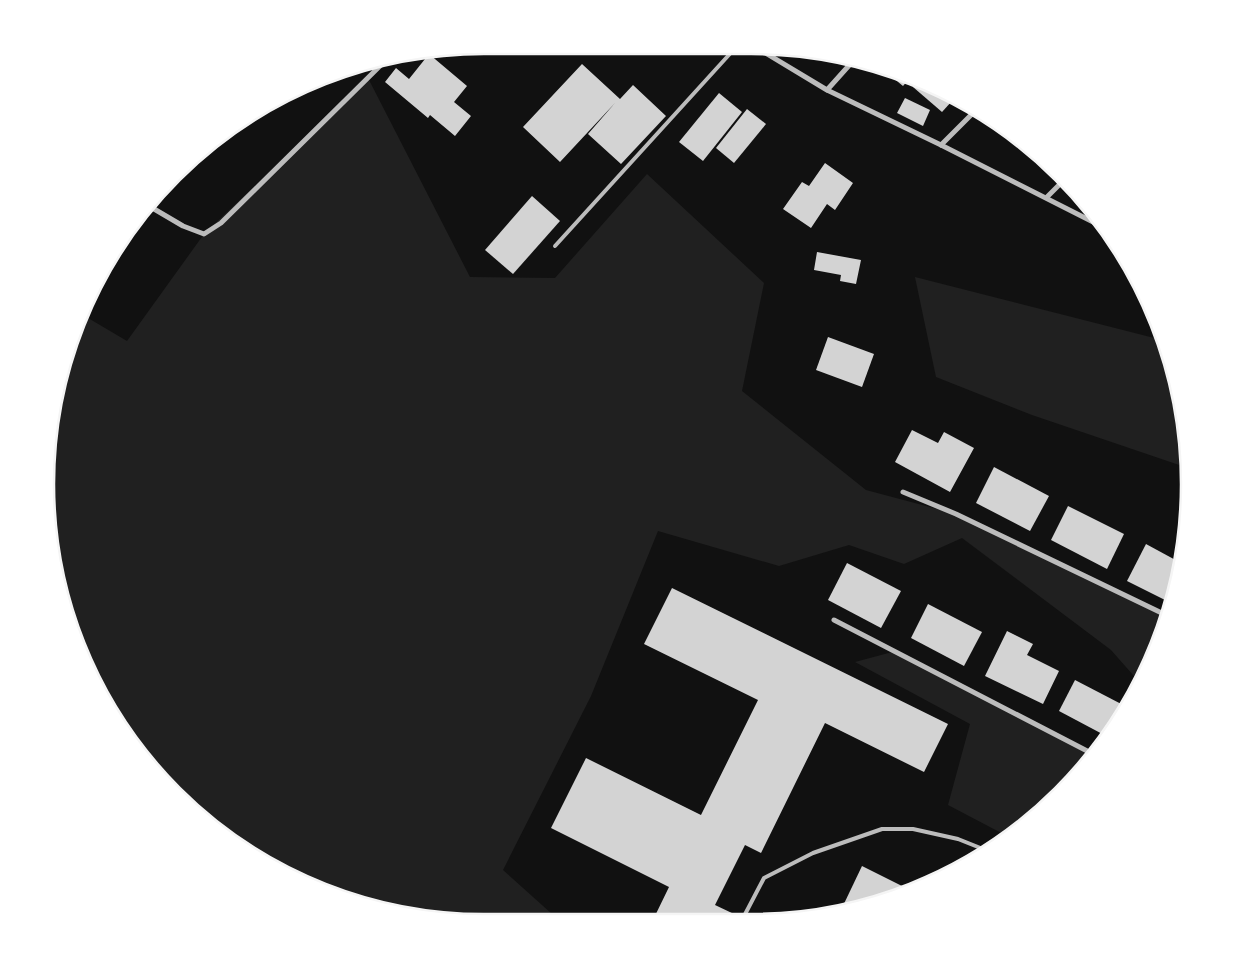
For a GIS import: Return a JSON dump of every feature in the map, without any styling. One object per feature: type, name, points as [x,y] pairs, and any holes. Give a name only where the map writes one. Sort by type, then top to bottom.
[{"type":"street","points":[[768,55],[827,90],[1091,221]]},
{"type":"street","points":[[827,90],[849,65]]},
{"type":"street","points":[[154,209],[182,226],[204,234],[221,223],[379,67]]},
{"type":"street","points":[[941,145],[972,114]]},
{"type":"street","points":[[1046,197],[1059,184]]},
{"type":"street","points":[[903,492],[956,514],[1161,613]]},
{"type":"street","points":[[834,620],[1089,750]]},
{"type":"lane","points":[[556,246],[730,54]]},
{"type":"lane","points":[[745,914],[764,878],[813,852],[882,829],[913,829],[958,839],[980,848]]},
{"type":"shaded area","points":[[368,78],[470,277],[555,278],[647,174],[764,283],[742,391],[866,490],[956,514],[1161,613],[1137,674],[1135,677],[1111,650],[962,538],[904,564],[849,545],[779,566],[658,531],[591,696],[503,870],[552,914],[484,914],[428,911],[373,900],[294,870],[245,842],[200,807],[161,768],[126,723],[111,699],[87,649],[68,595],[57,540],[54,484],[57,428],[68,373],[88,318],[127,341],[204,234]]},
{"type":"shaded area","points":[[915,277],[1155,338],[1167,373],[1173,400],[1178,428],[1180,465],[1032,415],[936,377]]},
{"type":"shaded area","points":[[896,651],[1089,750],[1055,788],[1035,807],[1002,833],[948,805],[970,724],[855,662]]},
{"type":"building","points":[[426,57],[432,57],[467,86],[454,102],[471,116],[455,136],[430,115],[428,118],[385,82],[396,68],[409,79]]},
{"type":"building","points":[[582,64],[620,99],[633,85],[666,116],[621,164],[588,134],[615,103],[560,162],[523,127]]},
{"type":"building","points":[[894,79],[906,83],[903,86]]},
{"type":"building","points":[[913,87],[916,87],[950,103],[942,112]]},
{"type":"building","points":[[719,93],[742,112],[703,161],[679,142]]},
{"type":"building","points":[[905,98],[930,110],[923,126],[897,113]]},
{"type":"building","points":[[747,109],[766,124],[734,163],[716,148]]},
{"type":"building","points":[[825,163],[853,183],[835,210],[827,204],[811,228],[783,209],[802,182],[809,186]]},
{"type":"building","points":[[532,196],[560,221],[513,274],[485,250]]},
{"type":"building","points":[[817,252],[861,260],[856,284],[840,281],[841,275],[814,270]]},
{"type":"building","points":[[828,337],[874,354],[862,387],[816,370]]},
{"type":"building","points":[[912,430],[938,443],[944,432],[974,448],[950,492],[895,462]]},
{"type":"building","points":[[994,467],[1049,496],[1030,531],[976,503]]},
{"type":"building","points":[[1068,506],[1124,534],[1107,569],[1051,540]]},
{"type":"building","points":[[1146,544],[1175,559],[1165,600],[1127,581]]},
{"type":"building","points":[[847,563],[901,591],[881,628],[828,600]]},
{"type":"building","points":[[672,588],[948,724],[924,772],[825,723],[761,853],[745,845],[715,905],[734,914],[656,914],[669,887],[551,828],[586,758],[701,815],[758,700],[644,644]]},
{"type":"building","points":[[928,604],[982,632],[964,666],[911,638]]},
{"type":"building","points":[[1007,631],[1033,644],[1027,655],[1059,671],[1043,704],[985,676]]},
{"type":"building","points":[[1075,680],[1121,704],[1101,733],[1059,711]]},
{"type":"building","points":[[862,866],[902,886],[862,900],[844,904]]}]
